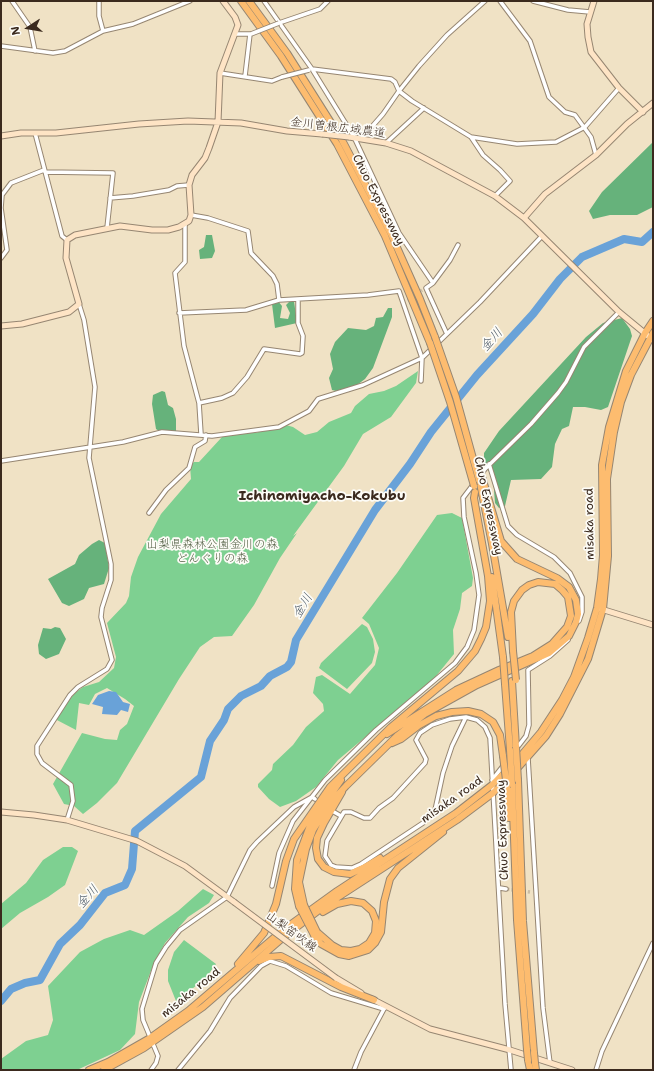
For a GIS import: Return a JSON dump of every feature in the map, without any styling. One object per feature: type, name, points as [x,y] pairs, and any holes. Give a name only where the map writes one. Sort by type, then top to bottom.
[{"type":"highway","name":"Chuo Expressway","points":[[240,1],[281,56],[337,144],[385,236],[430,343],[450,402],[475,489],[494,586],[503,657],[510,750],[509,786],[514,836],[517,920],[527,1050],[530,1070]]},
{"type":"highway","name":"Chuo Expressway","points":[[249,1],[287,53],[342,140],[391,234],[435,337],[456,397],[475,465],[478,467],[481,478],[511,652],[514,681],[514,714],[524,921],[536,1070]]},
{"type":"highway","name":"misaka road","points":[[104,1070],[203,1007],[293,930],[336,899],[457,820],[493,793],[528,758],[546,736],[574,689],[588,659],[600,609],[608,556],[606,504],[608,464],[621,402],[650,336],[653,321]]},
{"type":"highway","points":[[301,906],[301,868],[313,830],[331,802],[346,786],[407,728],[448,700],[477,685],[550,653],[568,636],[576,622],[578,614],[576,600],[569,587],[558,578],[517,559],[502,541],[481,478]]},
{"type":"highway","points":[[209,994],[264,933],[276,904],[286,860],[294,839],[330,787],[391,728],[458,671],[475,651],[486,627],[490,601],[488,576],[474,498],[475,489]]},
{"type":"highway","points":[[385,735],[451,693],[499,670],[533,656],[552,644],[567,626],[571,616],[568,597],[555,584],[538,582],[529,585],[522,590],[514,601],[511,612],[511,652]]},
{"type":"highway","name":"misaka road","points":[[89,1070],[151,1040],[209,994],[271,940],[313,907],[456,813],[492,783],[520,757],[541,732],[562,700],[582,657],[600,609]]},
{"type":"highway","points":[[390,744],[401,739],[418,726],[436,716],[452,712],[468,711],[481,714],[493,722],[500,734],[509,786]]},
{"type":"highway","points":[[348,768],[311,823],[297,860],[295,878],[295,889],[301,906],[321,944],[339,954],[349,956],[368,950],[375,943],[381,932],[384,902],[390,879],[398,868],[457,820]]},
{"type":"highway","points":[[346,786],[317,838],[316,848],[318,859],[324,867],[334,872],[350,874],[424,830],[456,813]]},
{"type":"highway","points":[[293,930],[337,904],[351,901],[363,903],[372,911],[376,921],[375,933],[369,943],[360,949],[341,950],[316,933]]},
{"type":"highway","points":[[248,968],[262,959],[281,956],[341,987],[374,1000]]},
{"type":"street","points":[[12,1],[30,27],[35,51]]},
{"type":"street","points":[[100,1],[98,16],[102,31]]},
{"type":"street","points":[[1,46],[54,53],[65,51],[102,31],[133,24],[190,1]]},
{"type":"street","points":[[67,240],[75,235],[107,228],[120,226],[152,230],[168,230],[189,221],[191,216],[190,185],[192,175],[205,158],[210,148],[218,122],[220,73],[238,25],[235,17],[223,1]]},
{"type":"street","points":[[264,1],[311,69],[352,137],[399,232],[433,284]]},
{"type":"street","points":[[235,34],[250,34],[320,10],[328,1]]},
{"type":"street","points":[[362,138],[383,114],[398,91],[447,35],[485,1]]},
{"type":"street","points":[[500,1],[530,41],[548,96],[564,112],[575,115],[585,127],[591,137],[596,155]]},
{"type":"street","points":[[533,1],[568,10],[590,12]]},
{"type":"street","points":[[594,1],[587,24],[591,52],[620,88],[643,112]]},
{"type":"street","points":[[245,76],[250,34]]},
{"type":"street","points":[[220,73],[272,81],[311,69],[391,80],[395,82],[398,91],[472,137],[517,144],[556,142],[585,127],[620,88]]},
{"type":"street","points":[[524,218],[545,194],[596,155],[627,124],[653,103]]},
{"type":"street","points":[[386,143],[424,108]]},
{"type":"street","name":"金川曽根広域農道","points":[[1,136],[36,133],[56,134],[166,122],[218,122],[241,123],[287,131],[362,138],[386,143],[411,151],[495,196],[524,218],[619,312],[650,336]]},
{"type":"street","points":[[36,133],[62,236],[67,240]]},
{"type":"street","points":[[472,137],[483,155],[510,181],[495,196]]},
{"type":"street","points":[[1,257],[7,250],[1,208],[2,195],[11,183],[45,171],[113,173],[107,228]]},
{"type":"street","points":[[110,198],[133,196],[169,190],[177,186],[190,185]]},
{"type":"street","points":[[191,216],[208,218],[248,231],[252,253],[273,276],[277,284],[279,300]]},
{"type":"street","points":[[185,224],[185,262],[174,273],[184,346],[199,403],[201,434]]},
{"type":"street","points":[[1,461],[123,442],[162,432],[206,435],[247,432],[279,427],[308,411],[318,399],[363,385],[422,358],[446,332],[480,302],[542,236]]},
{"type":"street","points":[[67,240],[66,258],[84,320],[95,387],[88,448],[111,564],[111,580],[102,608],[101,617],[112,660],[107,669],[78,687],[70,695],[37,746],[37,754],[42,763],[71,785],[73,801],[67,820]]},
{"type":"street","points":[[446,332],[424,289],[433,284],[450,260],[458,245]]},
{"type":"street","points":[[179,313],[246,310],[279,300],[368,295],[399,290],[406,302],[422,358],[421,381]]},
{"type":"street","points":[[199,403],[222,398],[233,393],[246,377],[264,349],[300,354],[302,353],[303,336],[298,323],[298,300]]},
{"type":"street","points":[[1,326],[22,324],[69,312],[79,304]]},
{"type":"street","points":[[272,886],[279,853],[293,822],[314,798],[325,780],[376,730],[456,663],[467,647],[474,630],[478,595],[476,573],[464,517],[463,498],[489,464],[531,424],[554,398],[566,382],[584,347],[619,312]]},
{"type":"street","points":[[149,513],[166,490],[189,468],[195,447],[205,441],[206,435]]},
{"type":"street","points":[[489,464],[508,526],[517,535],[554,557],[570,573],[582,597],[582,612],[575,630],[564,645],[555,653],[528,670],[529,725],[526,736],[492,783]]},
{"type":"street","points":[[600,609],[653,625]]},
{"type":"street","points":[[466,717],[450,752],[435,810],[423,823],[363,866],[352,868],[336,867],[328,861],[325,849],[327,841],[341,816],[347,811],[364,818],[370,818],[379,808],[393,798],[425,763],[426,759],[416,740],[420,732],[432,725],[450,719],[466,717],[477,720],[485,727],[490,738],[500,888],[505,1004],[511,1070]]},
{"type":"street","points":[[528,758],[544,1008],[550,1063]]},
{"type":"street","points":[[151,1070],[156,1063],[158,1056],[143,1020],[142,1009],[156,963],[166,947],[180,930],[227,897],[250,850],[294,807],[314,798]]},
{"type":"street","name":"山梨笛吹線","points":[[1,812],[67,820],[121,835],[158,851],[185,866],[216,888],[336,978],[385,1008],[430,1029],[510,1050],[572,1070]]},
{"type":"street","points":[[334,812],[341,816]]},
{"type":"street","points":[[500,888],[506,888]]},
{"type":"street","points":[[530,892],[536,893]]},
{"type":"street","points":[[596,1070],[602,1051],[653,943]]},
{"type":"street","points":[[178,1070],[210,1032],[230,998],[261,966],[270,962],[286,966],[331,993],[385,1008],[361,1052],[354,1070]]},
{"type":"green space","points":[[653,142],[653,207],[637,215],[610,215],[593,219],[589,211],[602,192]]},
{"type":"green space","points":[[206,235],[212,235],[215,251],[212,258],[200,259],[199,250],[204,247]]},
{"type":"green space","points":[[278,301],[282,306],[280,318],[288,319],[290,313],[286,305],[289,302],[294,301],[297,323],[275,328],[272,304]]},
{"type":"green space","points":[[388,308],[392,308],[392,317],[373,368],[365,379],[357,385],[336,391],[332,390],[329,378],[333,369],[330,354],[335,342],[348,328],[366,330],[374,326],[376,318],[383,317]]},
{"type":"green space","points":[[622,318],[630,329],[632,336],[608,407],[601,410],[585,407],[573,407],[569,426],[562,429],[555,444],[552,467],[541,479],[511,480],[505,506],[499,508],[495,503],[493,477],[484,465],[484,453],[499,431],[586,337],[603,323]]},
{"type":"green space","name":"山梨県森林公園金川の森 どんぐりの森","points":[[418,371],[416,383],[391,417],[363,434],[344,466],[293,536],[297,533],[280,558],[254,605],[232,636],[214,637],[200,647],[179,679],[117,783],[97,803],[83,814],[74,806],[64,804],[53,784],[82,733],[105,739],[117,740],[120,730],[127,724],[134,706],[107,688],[95,694],[89,705],[79,703],[76,730],[53,718],[75,693],[83,687],[99,682],[114,668],[116,657],[107,623],[126,603],[129,596],[131,577],[138,557],[161,514],[191,479],[190,466],[194,462],[199,462],[222,437],[244,430],[255,433],[286,425],[293,427],[305,435],[317,432],[329,422],[351,413],[355,406],[369,394],[384,391],[396,386]]},
{"type":"green space","points":[[162,391],[165,392],[168,405],[173,408],[176,419],[176,432],[159,431],[156,429],[152,404],[153,395]]},
{"type":"green space","points":[[452,513],[462,518],[473,578],[472,586],[462,593],[460,609],[453,630],[454,654],[432,681],[338,760],[316,787],[296,801],[280,807],[269,799],[258,787],[258,784],[272,770],[273,764],[293,745],[306,727],[324,711],[323,704],[313,693],[316,677],[322,675],[350,694],[375,665],[379,648],[369,624],[362,618],[397,573],[437,515]]},
{"type":"green space","points":[[99,540],[105,543],[109,568],[104,584],[89,588],[84,599],[69,606],[62,603],[48,579],[75,564],[79,555]]},
{"type":"green space","points":[[362,624],[367,627],[373,639],[375,652],[372,663],[347,689],[319,668],[321,663]]},
{"type":"green space","points":[[55,627],[60,628],[66,639],[59,654],[46,659],[39,654],[38,645],[43,628],[51,629]]},
{"type":"green space","points":[[63,847],[72,847],[78,851],[65,885],[48,897],[20,913],[1,929],[1,904],[26,883],[43,860]]},
{"type":"green space","points":[[203,889],[214,895],[209,903],[188,917],[165,943],[154,963],[139,1002],[135,1034],[120,1050],[77,1070],[1,1070],[1,1059],[26,1041],[48,1035],[53,1020],[48,986],[80,952],[104,939],[130,930],[144,935],[178,911]]},
{"type":"green space","points":[[184,940],[216,964],[205,979],[176,1001],[168,981],[168,970],[174,952]]},
{"type":"water","points":[[109,691],[116,692],[123,702],[130,704],[128,712],[121,710],[117,715],[102,714],[103,707],[92,704],[98,695]]},
{"type":"waterway","name":"金川","points":[[1,1001],[11,989],[25,983],[40,980],[60,944],[80,925],[105,893],[125,885],[132,869],[135,831],[201,777],[210,741],[224,720],[228,709],[241,696],[261,686],[270,676],[287,667],[291,662],[296,640],[375,510],[410,464],[431,432],[477,375],[533,314],[560,279],[582,257],[624,239],[642,242],[653,232]]},
{"type":"tunnel","points":[[408,301],[422,290]]},
{"type":"tunnel","points":[[506,889],[530,892]]},
{"type":"district","name":"Ichinomiyacho-Kokubu","points":[[322,496]]}]
